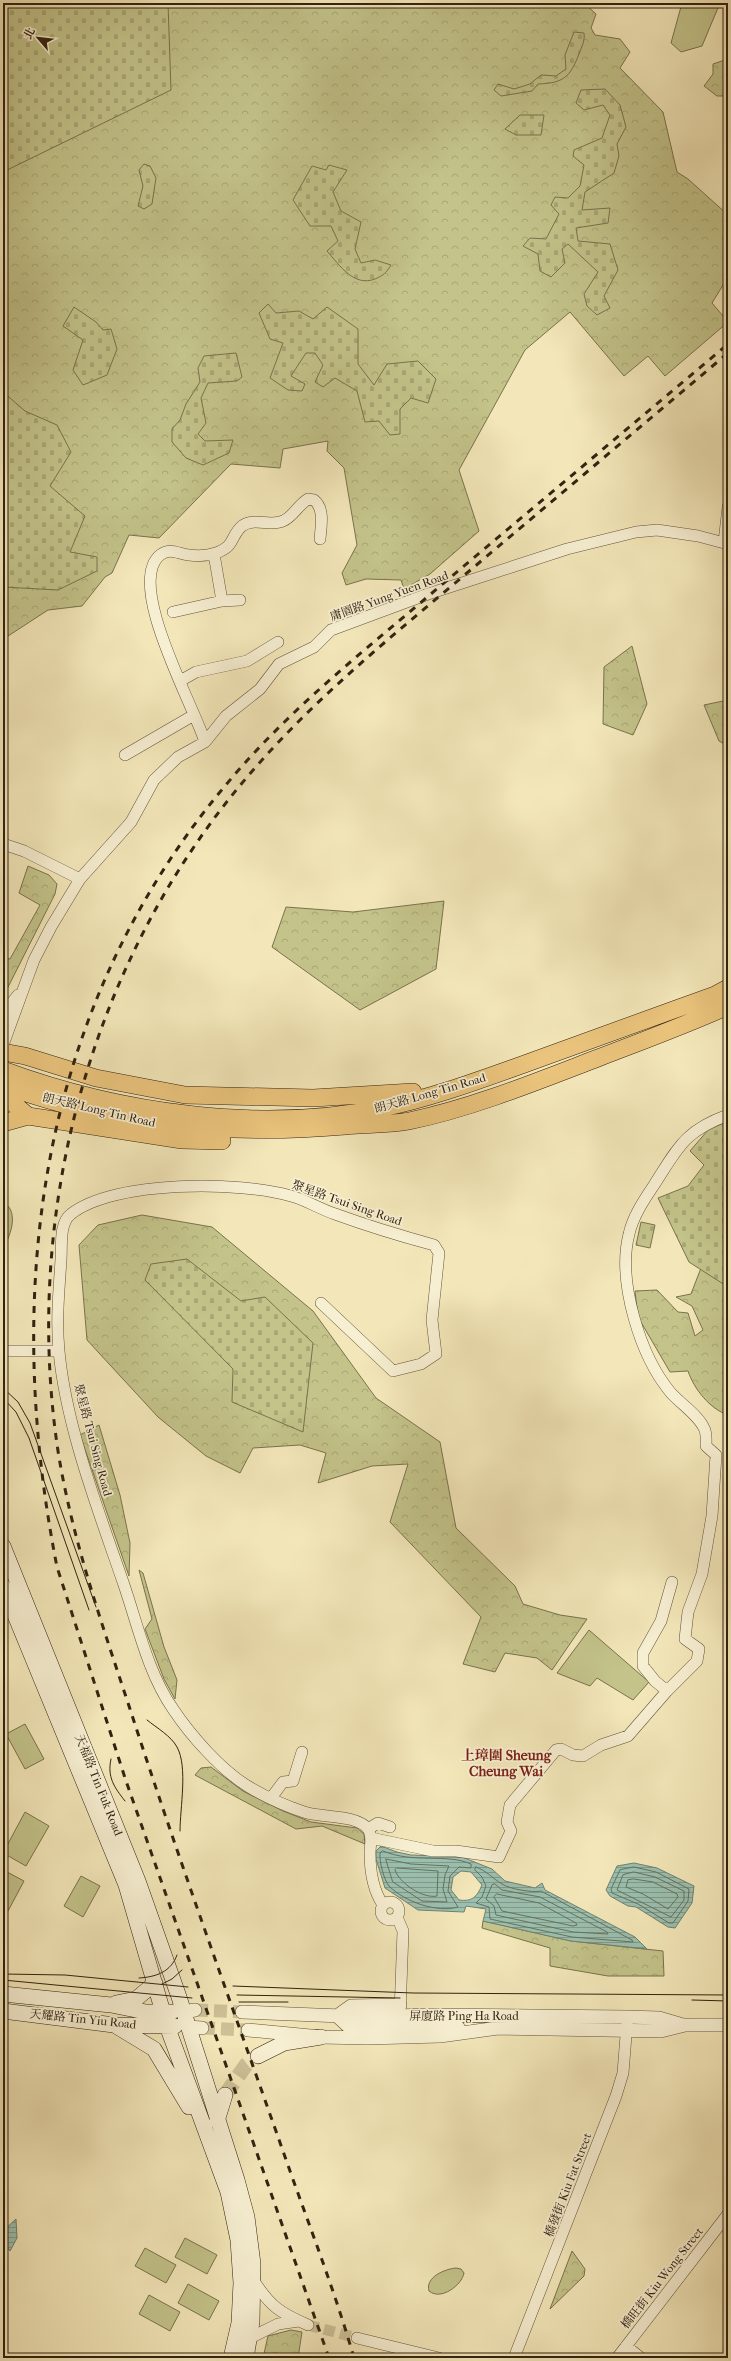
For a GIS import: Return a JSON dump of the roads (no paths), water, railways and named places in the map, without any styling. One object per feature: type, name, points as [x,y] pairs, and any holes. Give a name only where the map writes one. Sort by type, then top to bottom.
[{"type":"main road","name":"朗天路 Long Tin Road","points":[[3,1070],[85,1096],[161,1111],[250,1118],[343,1114],[382,1108],[447,1091],[715,995],[728,988]]},
{"type":"main road","name":"朗天路 Long Tin Road","points":[[3,1084],[62,1103],[145,1122],[201,1129],[293,1131],[408,1121],[475,1102],[560,1072],[728,1006]]},
{"type":"main road","points":[[3,1052],[25,1056],[96,1078],[185,1095],[313,1098],[447,1091]]},
{"type":"main road","points":[[3,1095],[28,1116]]},
{"type":"main road","points":[[3,1123],[28,1116],[182,1140],[274,1143],[320,1139],[408,1121]]},
{"type":"main road","name":"天福路 Tin Fuk Road","points":[[3,1546],[195,2027]]},
{"type":"main road","name":"天福路 Tin Fuk Road","points":[[3,1586],[126,1885],[165,2019]]},
{"type":"main road","points":[[111,2004],[136,1999],[155,1983]]},
{"type":"main road","name":"天耀路 Tin Yiu Road","points":[[3,1994],[111,2004],[146,2012],[195,2027]]},
{"type":"main road","name":"天耀路 Tin Yiu Road","points":[[3,2011],[114,2025],[165,2019],[189,2011]]},
{"type":"main road","points":[[165,2019],[218,2164],[233,2214],[241,2270],[240,2311],[231,2358]]},
{"type":"main road","points":[[114,2025],[150,2045],[160,2056],[218,2164]]},
{"type":"main road","points":[[195,2027],[217,2121],[246,2212],[254,2281],[250,2338],[246,2358]]},
{"type":"main road","points":[[258,2056],[284,2043],[321,2037]]},
{"type":"main road","points":[[217,2121],[225,2095]]},
{"type":"street","points":[[205,742],[200,725],[194,715],[153,613],[150,586],[152,568],[160,556],[168,551],[179,551],[186,555],[197,556],[214,554],[226,549],[241,527],[247,523],[278,523],[285,521],[308,500],[314,500],[320,507],[322,522],[320,539]]},
{"type":"street","points":[[726,543],[728,507]]},
{"type":"street","name":"庸園路 Yung Yuen Road","points":[[20,994],[51,927],[80,879],[131,822],[154,780],[178,757],[205,742],[226,716],[260,689],[279,664],[314,647],[331,630],[428,594],[567,549],[636,532],[657,530],[726,543]]},
{"type":"street","points":[[214,554],[222,601]]},
{"type":"street","points":[[173,612],[222,601],[240,600]]},
{"type":"street","points":[[180,681],[196,672],[247,661],[278,642]]},
{"type":"street","points":[[125,755],[194,715]]},
{"type":"street","points":[[3,844],[24,851],[80,879]]},
{"type":"street","points":[[3,1013],[20,994]]},
{"type":"street","points":[[3,1044],[20,994]]},
{"type":"street","points":[[672,1582],[661,1621],[643,1653],[643,1666],[655,1681],[667,1691],[697,1661],[699,1649],[685,1639],[688,1612],[702,1574],[712,1516],[716,1455],[706,1446],[704,1427],[670,1392],[650,1358],[637,1329],[627,1272],[626,1252],[629,1233],[641,1204],[682,1142],[706,1123],[728,1115]]},
{"type":"street","name":"聚星路 Tsui Sing Road","points":[[321,1303],[393,1371],[421,1364],[436,1354],[432,1320],[439,1253],[434,1246],[334,1214],[290,1195],[204,1186],[122,1192],[104,1197],[82,1207],[65,1220],[58,1305],[59,1351],[74,1427],[106,1533],[154,1674],[173,1709],[200,1744],[248,1787],[308,1813],[338,1817],[361,1823],[369,1833],[433,1851],[456,1851],[499,1857],[511,1831],[506,1822],[510,1805],[556,1750],[561,1749],[579,1756],[583,1756],[601,1745],[628,1736],[667,1691]]},
{"type":"street","points":[[3,1351],[59,1351]]},
{"type":"street","points":[[271,1798],[283,1782],[293,1781],[302,1752]]},
{"type":"street","points":[[390,1827],[378,1823],[369,1833],[370,1854],[374,1886],[383,1905],[390,1902],[398,1905],[400,1909],[397,1917],[402,1931],[403,2024]]},
{"type":"street","name":"屏廈路 Ping Ha Road","points":[[242,2012],[337,2016],[403,2024],[627,2024]]},
{"type":"street","name":"屏廈路 Ping Ha Road","points":[[248,2030],[321,2037],[403,2024],[440,2036],[485,2029],[627,2024],[659,2018],[685,2025],[728,2025]]},
{"type":"street","name":"橋發街 Kiu Fat Street","points":[[514,2358],[607,2120],[623,2073],[627,2024]]},
{"type":"street","name":"橋旺街 Kiu Wong Street","points":[[617,2358],[728,2214]]},
{"type":"street","points":[[250,2338],[278,2324],[304,2323],[267,2301],[254,2281]]},
{"type":"street","points":[[357,2338],[439,2358]]},
{"type":"street","points":[[626,2346],[641,2358]]},
{"type":"water","points":[[381,1846],[411,1855],[462,1857],[492,1869],[505,1881],[535,1888],[542,1883],[545,1890],[635,1937],[647,1949],[571,1941],[483,1921],[486,1909],[466,1906],[464,1912],[418,1910],[385,1888],[376,1859],[376,1851]],"holes":[[[461,1871],[471,1872],[482,1885],[474,1898],[459,1900],[451,1890],[453,1877]]]},
{"type":"water","points":[[634,1863],[657,1868],[694,1886],[692,1903],[675,1928],[668,1927],[636,1907],[628,1906],[610,1896],[606,1890],[617,1866]]},
{"type":"water","points":[[16,2219],[17,2238],[10,2251],[3,2243],[3,2231]]},
{"type":"tunnel","points":[[195,2010],[242,2012]]},
{"type":"tunnel","points":[[202,2028],[248,2030]]},
{"type":"tunnel","points":[[225,2095],[246,2065],[258,2056]]},
{"type":"tunnel","points":[[308,2325],[357,2338]]},
{"type":"tram line","points":[[3,1388],[18,1402],[30,1423],[96,1607]]},
{"type":"tram line","points":[[3,1398],[16,1412],[29,1438],[89,1610]]},
{"type":"tram line","points":[[147,1720],[171,1739],[177,1747],[180,1755],[183,1776],[180,1831]]},
{"type":"tram line","points":[[111,1759],[110,1771],[112,1782],[125,1801]]},
{"type":"tram line","points":[[139,1978],[157,1975],[167,1969],[171,1966],[177,1955]]},
{"type":"tram line","points":[[162,1984],[172,1979],[182,1970]]},
{"type":"tram line","points":[[3,1974],[65,1975],[188,1987]]},
{"type":"tram line","points":[[3,1980],[192,1998]]},
{"type":"tram line","points":[[233,1986],[413,1993],[728,1995]]},
{"type":"tram line","points":[[237,1995],[400,1998]]},
{"type":"tram line","points":[[692,2000],[728,2001]]},
{"type":"tram line","points":[[239,2002],[288,2002]]},
{"type":"railway","points":[[329,2358],[126,1781],[57,1567],[40,1459],[34,1351],[38,1245],[53,1142],[81,1041],[122,944],[176,851],[244,764],[267,739],[341,670],[728,344]]},
{"type":"railway","points":[[354,2358],[332,2287],[168,1825],[99,1613],[71,1516],[58,1451],[49,1361],[50,1271],[61,1181],[81,1093],[109,1007],[147,925],[193,848],[248,776],[323,697],[377,649],[728,353]]},
{"type":"district","name":"上璋圍 Sheung Cheung Wai","points":[[506,1764]]}]
